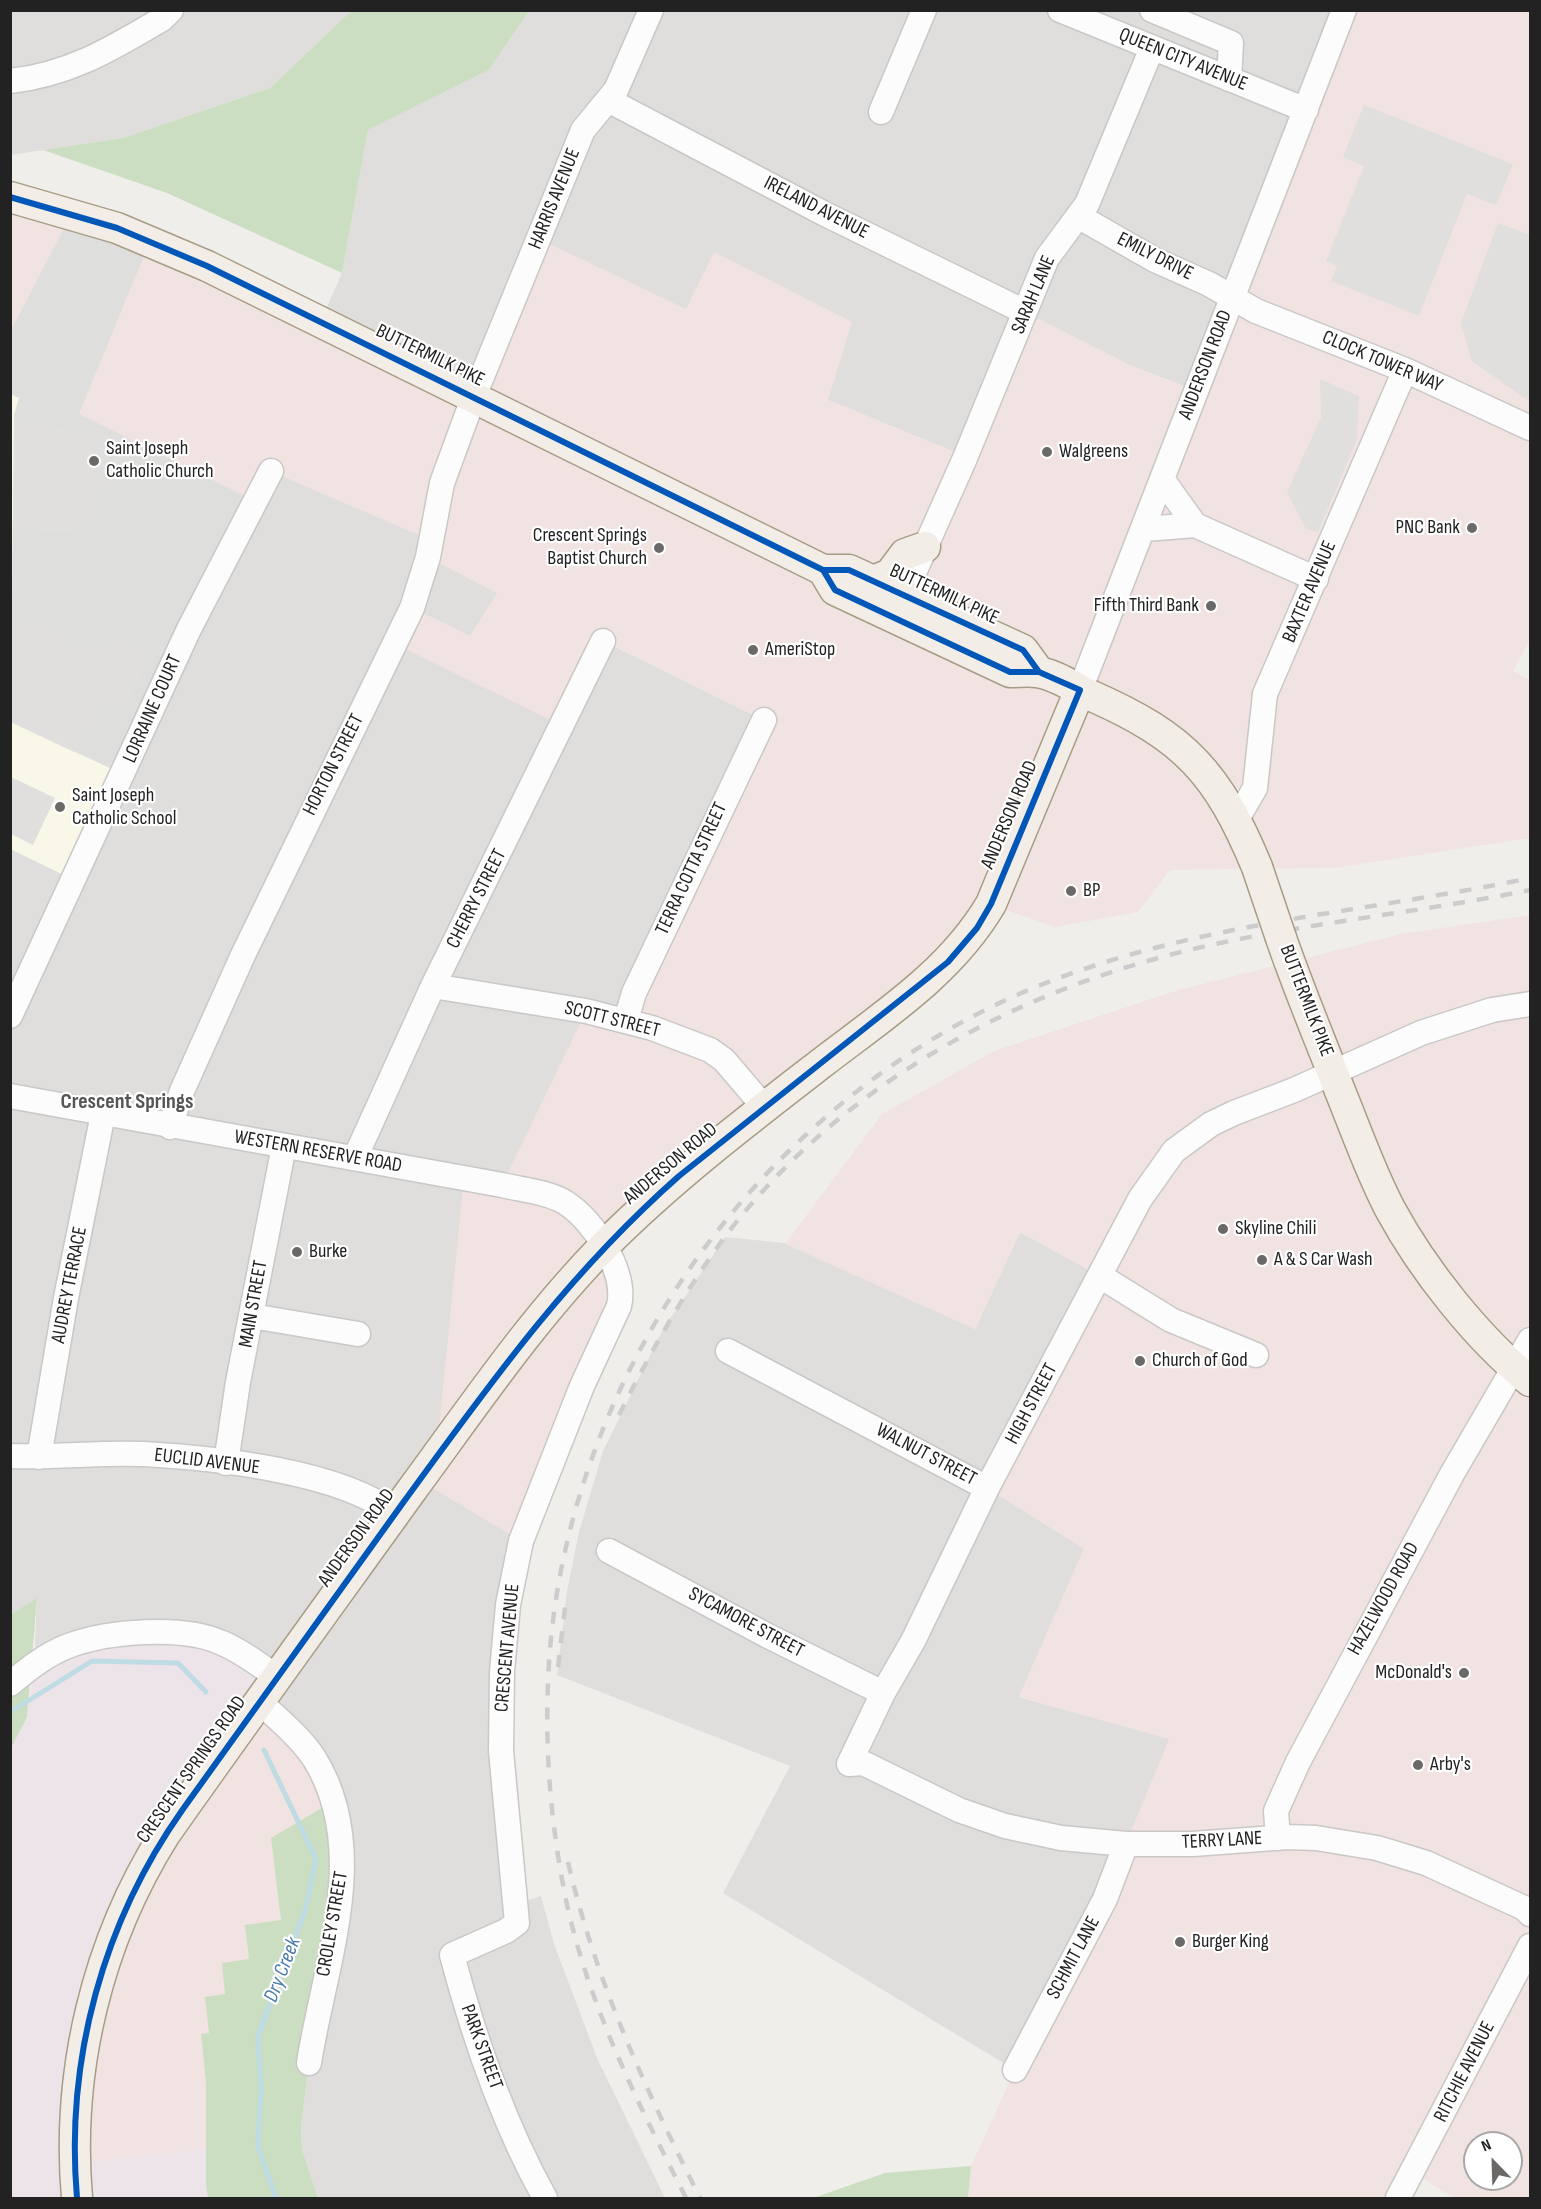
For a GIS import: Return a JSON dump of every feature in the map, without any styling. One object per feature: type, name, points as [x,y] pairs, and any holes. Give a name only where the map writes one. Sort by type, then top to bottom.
[{"type":"main road","name":"BUTTERMILK PIKE","points":[[10,197],[117,228],[207,266],[823,570],[849,570],[1023,650],[1039,672]]},
{"type":"main road","points":[[873,580],[890,574],[905,554],[925,546]]},
{"type":"main road","name":"BUTTERMILK PIKE","points":[[823,570],[835,590],[1010,672],[1039,672],[1129,712],[1164,733],[1210,776],[1237,819],[1257,867],[1302,996],[1367,1160],[1390,1209],[1414,1247],[1464,1313],[1523,1375]]},
{"type":"main road","name":"ANDERSON ROAD","points":[[277,1677],[503,1364],[604,1247],[679,1176],[948,962],[977,928],[991,904],[1080,690]]},
{"type":"main road","name":"CRESCENT SPRINGS ROAD","points":[[77,2199],[75,2137],[80,2070],[90,2012],[114,1936],[137,1883],[159,1844],[277,1677]]},
{"type":"street","points":[[10,81],[34,79],[96,58],[162,19],[171,10]]},
{"type":"street","name":"HARRIS AVENUE","points":[[474,396],[583,130],[616,90],[651,10]]},
{"type":"street","points":[[881,112],[924,10]]},
{"type":"street","name":"QUEEN CITY AVENUE","points":[[1060,10],[1306,110]]},
{"type":"street","points":[[1152,10],[1231,43],[1229,79]]},
{"type":"street","name":"ANDERSON ROAD","points":[[1080,690],[1344,10]]},
{"type":"street","name":"SARAH LANE","points":[[904,595],[969,449],[1047,258],[1087,204],[1152,48]]},
{"type":"street","name":"IRELAND AVENUE","points":[[608,100],[823,213],[1025,312]]},
{"type":"street","name":"EMILY DRIVE","points":[[1078,216],[1155,260],[1209,284],[1233,299]]},
{"type":"street","name":"CLOCK TOWER WAY","points":[[1233,299],[1256,311],[1405,370],[1530,428]]},
{"type":"street","name":"BAXTER AVENUE","points":[[1237,819],[1255,788],[1265,694],[1405,370]]},
{"type":"street","name":"HORTON STREET","points":[[170,1126],[182,1091],[243,955],[412,608],[428,557],[442,483],[474,396]]},
{"type":"street","name":"LORRAINE COURT","points":[[10,1016],[189,629],[271,471]]},
{"type":"street","points":[[1162,479],[1195,525]]},
{"type":"street","points":[[1144,529],[1195,525],[1316,579]]},
{"type":"street","name":"CHERRY STREET","points":[[355,1158],[433,986],[507,841],[603,641]]},
{"type":"street","name":"TERRA COTTA STREET","points":[[626,1020],[634,993],[764,720]]},
{"type":"street","name":"SCOTT STREET","points":[[433,986],[575,1009],[626,1020],[710,1050],[724,1060],[765,1108]]},
{"type":"street","name":"HIGH STREET","points":[[909,1784],[863,1762],[849,1764],[883,1693],[913,1641],[987,1488],[1140,1199],[1174,1151],[1211,1124],[1421,1033],[1492,1010],[1530,1004]]},
{"type":"street","name":"WESTERN RESERVE ROAD","points":[[10,1096],[355,1158],[553,1198],[565,1203],[594,1227],[604,1247]]},
{"type":"street","name":"AUDREY TERRACE","points":[[39,1457],[66,1298],[103,1114]]},
{"type":"street","name":"MAIN STREET","points":[[226,1463],[236,1394],[284,1146]]},
{"type":"street","name":"CRESCENT AVENUE","points":[[513,1926],[517,1923],[516,1904],[501,1751],[502,1672],[508,1605],[521,1541],[582,1386],[619,1306],[619,1279],[604,1247]]},
{"type":"street","points":[[1101,1275],[1171,1320],[1256,1355]]},
{"type":"street","points":[[252,1316],[358,1334]]},
{"type":"street","name":"HAZELWOOD ROAD","points":[[1278,1838],[1276,1811],[1302,1754],[1456,1467],[1523,1375],[1530,1340]]},
{"type":"street","name":"WALNUT STREET","points":[[728,1351],[987,1488]]},
{"type":"street","name":"EUCLID AVENUE","points":[[10,1456],[143,1454],[226,1463],[338,1484],[377,1501],[395,1514]]},
{"type":"street","name":"SYCAMORE STREET","points":[[609,1551],[768,1636],[883,1693]]},
{"type":"street","points":[[10,1684],[34,1665],[67,1646],[99,1637],[145,1634],[200,1635],[222,1642],[277,1677]]},
{"type":"street","name":"CROLEY STREET","points":[[260,1702],[314,1758],[332,1802],[342,1845],[339,1909],[309,2063]]},
{"type":"street","name":"TERRY LANE","points":[[909,1784],[959,1810],[1005,1826],[1061,1838],[1126,1844],[1193,1845],[1278,1838],[1316,1838],[1377,1848],[1451,1872],[1524,1908],[1530,1914]]},
{"type":"street","name":"SCHMIT LANE","points":[[1015,2070],[1105,1899],[1126,1844]]},
{"type":"street","name":"PARK STREET","points":[[513,1926],[452,1955],[467,2011],[509,2124],[545,2199]]},
{"type":"street","name":"RITCHIE AVENUE","points":[[1398,2199],[1530,1946]]},
{"type":"shaded area","points":[[11,11],[351,11],[270,88],[123,138],[11,155]]},
{"type":"shaded area","points":[[529,11],[1344,11],[1197,391],[1132,366],[962,455],[828,400],[686,310],[539,239],[474,396],[321,320],[342,273],[368,130],[489,70]]},
{"type":"shaded area","points":[[1344,11],[1530,11],[1530,639],[1513,671],[1530,680],[1530,838],[1335,868],[1170,870],[1138,912],[1055,927],[991,905],[604,1247],[619,1279],[521,1541],[419,1480],[436,1458],[464,1178],[502,1185],[586,1011],[626,1020],[763,720],[604,641],[561,725],[395,644],[412,608],[470,636],[497,593],[428,557],[431,540],[271,471],[254,504],[79,414],[150,242],[473,396],[539,239],[686,309],[714,252],[852,322],[828,400],[962,455],[1025,312],[1132,366],[1196,391]]},
{"type":"shaded area","points":[[1364,105],[1513,164],[1496,205],[1467,194],[1419,316],[1331,281],[1337,266],[1326,261],[1364,166],[1343,157]]},
{"type":"shaded area","points":[[11,197],[71,214],[11,330]]},
{"type":"shaded area","name":"Saint Joseph Catholic Church","points":[[71,214],[150,242],[79,414],[255,501],[123,774],[11,722],[14,415],[19,398],[11,394],[11,330]]},
{"type":"shaded area","points":[[1498,223],[1530,235],[1530,402],[1472,361],[1461,323]]},
{"type":"shaded area","points":[[1320,379],[1359,396],[1357,440],[1318,532],[1306,529],[1287,492],[1321,418]]},
{"type":"shaded area","points":[[11,394],[19,398],[14,415],[14,541],[11,550]]},
{"type":"shaded area","points":[[14,421],[110,435],[104,521],[79,518],[79,533],[14,530]]},
{"type":"shaded area","points":[[271,471],[431,540],[428,557],[498,593],[470,636],[412,608],[395,643],[603,641],[764,720],[521,1541],[508,1605],[517,1904],[541,1896],[554,1944],[597,2058],[665,2198],[318,2198],[302,2149],[301,2127],[311,2047],[34,1665],[37,1599],[10,1614],[10,849],[74,880]]},
{"type":"shaded area","points":[[11,613],[65,639],[65,648],[106,649],[107,633],[127,637],[149,653],[130,701],[103,703],[74,752],[11,722]]},
{"type":"shaded area","name":"Saint Joseph Catholic School","points":[[10,722],[123,774],[74,880],[11,849]]},
{"type":"shaded area","points":[[11,777],[55,798],[33,845],[11,834]]},
{"type":"shaded area","points":[[1530,915],[1530,2198],[1455,2198],[1413,2173],[1398,2198],[968,2198],[971,2166],[1015,2070],[1126,1844],[1169,1739],[1019,1697],[1084,1549],[987,1488],[1100,1276],[1020,1232],[975,1329],[785,1244],[882,1114],[994,1051],[1175,991],[1401,934]]},
{"type":"shaded area","points":[[1020,1232],[1100,1276],[1084,1549],[1019,1697],[1170,1739],[1126,1844],[1015,2070],[723,1893],[790,1766],[557,1675],[567,1591],[579,1532],[603,1451],[662,1331],[725,1237],[785,1243],[975,1329]]},
{"type":"shaded area","points":[[313,1532],[338,1550],[278,1632],[264,1622],[256,1633],[244,1624],[252,1613],[239,1604],[264,1571],[277,1580]]},
{"type":"shaded area","points":[[176,1633],[277,1677],[114,1937],[76,2164],[206,2149],[208,2198],[11,2198],[10,1748],[27,1717],[34,1665],[67,1646]]},
{"type":"shaded area","points":[[260,1702],[332,1802],[281,1920],[225,1994],[209,2033],[201,2035],[206,2083],[206,2149],[76,2164],[104,1963]]},
{"type":"green space","points":[[351,11],[529,11],[489,70],[368,130],[342,273],[167,193],[43,150],[123,138],[270,88]]},
{"type":"green space","points":[[37,1598],[27,1717],[11,1748],[11,1614]]},
{"type":"green space","points":[[332,1802],[339,1828],[301,2127],[302,2149],[318,2198],[208,2198],[206,2083],[201,2034],[209,2033],[205,1997],[225,1994],[222,1963],[249,1959],[245,1925],[281,1920],[271,1838]]},
{"type":"green space","points":[[971,2166],[968,2198],[813,2198],[885,2173]]},
{"type":"waterway","name":"Dry Creek","points":[[10,1712],[92,1661],[178,1663],[206,1692]]},
{"type":"waterway","name":"Dry Creek","points":[[264,1750],[316,1859],[305,1911],[258,2036],[261,2089],[258,2146],[276,2198]]},
{"type":"railway","points":[[686,2198],[631,2087],[585,1970],[564,1890],[554,1827],[548,1764],[547,1701],[551,1638],[569,1535],[600,1436],[644,1342],[700,1255],[766,1175],[841,1104],[925,1043],[1017,995],[1079,971],[1142,951],[1270,923],[1530,878]]},
{"type":"railway","points":[[619,1415],[681,1302],[724,1238],[768,1186],[816,1138],[869,1096],[924,1058],[983,1025],[1045,997],[1108,973],[1173,954],[1262,935],[1530,890]]},
{"type":"railway","points":[[558,1667],[566,1599]]},
{"type":"railway","points":[[568,1862],[579,1906],[607,1992],[660,2117],[700,2198]]},
{"type":"cycle path","points":[[10,197],[117,228],[207,266],[823,570],[849,570],[1023,650],[1039,672]]},
{"type":"cycle path","points":[[77,2198],[75,2146],[77,2095],[84,2044],[96,1994],[111,1945],[131,1898],[155,1852],[183,1809],[468,1413],[566,1290],[601,1251],[679,1176],[948,962],[977,928],[991,904],[1080,690],[1039,672],[1010,672],[835,590],[823,570]]},
{"type":"place","name":"Walgreens","points":[[1047,452]]},
{"type":"place","name":"Saint Joseph Catholic Church","points":[[94,461]]},
{"type":"place","name":"PNC Bank","points":[[1472,528]]},
{"type":"place","name":"Crescent Springs Baptist Church","points":[[659,548]]},
{"type":"place","name":"Fifth Third Bank","points":[[1211,606]]},
{"type":"place","name":"AmeriStop","points":[[753,650]]},
{"type":"place","name":"Saint Joseph Catholic School","points":[[60,807]]},
{"type":"place","name":"BP","points":[[1071,891]]},
{"type":"place","name":"Skyline Chili","points":[[1223,1229]]},
{"type":"place","name":"Burke","points":[[297,1252]]},
{"type":"place","name":"A & S Car Wash","points":[[1262,1260]]},
{"type":"place","name":"Church of God","points":[[1140,1361]]},
{"type":"place","name":"McDonald's","points":[[1464,1673]]},
{"type":"place","name":"Arby's","points":[[1418,1765]]},
{"type":"place","name":"Burger King","points":[[1180,1942]]},
{"type":"district","name":"Crescent Springs","points":[[127,1102]]}]
